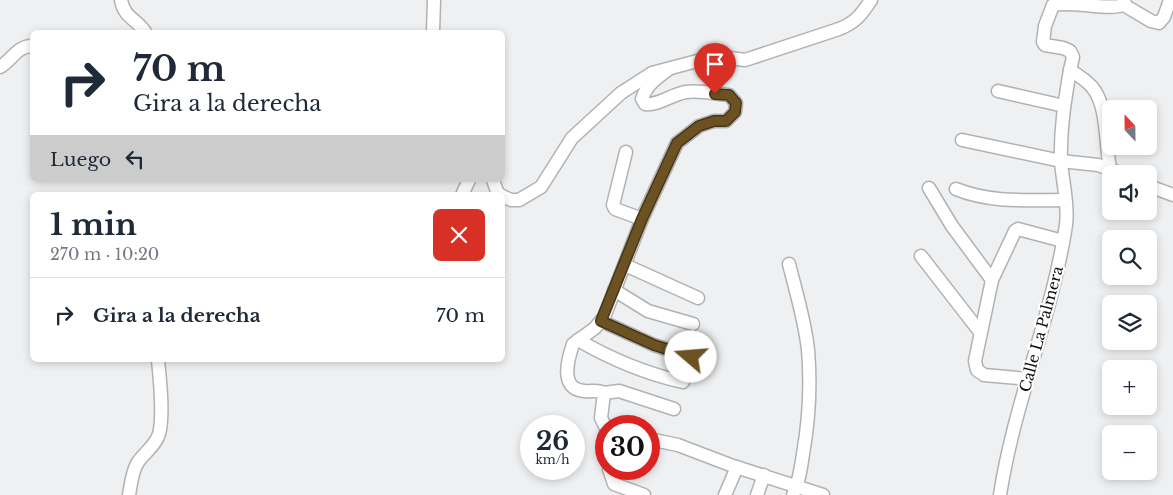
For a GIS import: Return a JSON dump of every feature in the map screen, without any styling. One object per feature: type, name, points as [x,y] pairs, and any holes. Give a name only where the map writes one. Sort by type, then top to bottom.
[{"type":"street","points":[[121,0],[127,16],[137,22],[143,30]]},
{"type":"street","points":[[433,30],[434,0]]},
{"type":"street","points":[[505,197],[511,200],[519,200],[541,187],[572,138],[621,93],[652,74],[716,56],[745,60],[839,29],[850,25],[862,15],[871,0]]},
{"type":"street","points":[[1110,165],[1099,98],[1093,88],[1070,70],[1073,57],[1070,51],[1045,45],[1043,42],[1045,26],[1051,7],[1056,4],[1124,3],[1152,21],[1159,22],[1164,17],[1170,0]]},
{"type":"street","points":[[0,67],[18,50],[30,46]]},
{"type":"street","points":[[669,69],[654,80],[644,92],[642,99],[645,104],[651,105],[675,94],[688,92],[729,95],[736,103],[735,112],[726,121],[714,121],[699,126],[677,143],[642,219],[601,321],[595,328],[572,344],[566,368],[569,381],[573,387],[583,391],[598,390],[604,393],[619,391],[674,409]]},
{"type":"street","name":"Calle La Palmera","points":[[1000,495],[1028,379],[1051,298],[1067,222],[1061,161],[1061,123],[1070,70]]},
{"type":"street","points":[[998,91],[1064,106]]},
{"type":"street","points":[[962,140],[1061,161],[1102,167]]},
{"type":"street","points":[[626,152],[613,205],[615,209],[642,219]]},
{"type":"street","points":[[929,188],[952,226],[992,280]]},
{"type":"street","points":[[956,189],[974,196],[1003,199],[1064,200]]},
{"type":"street","points":[[1157,189],[1173,195]]},
{"type":"street","points":[[1028,379],[984,375],[977,370],[975,361],[992,280],[1015,231],[1018,229],[1063,241]]},
{"type":"street","points":[[921,256],[980,332]]},
{"type":"street","points":[[789,264],[802,317],[808,359],[807,435],[796,490]]},
{"type":"street","points":[[625,265],[698,298]]},
{"type":"street","points":[[614,290],[648,310],[693,324]]},
{"type":"street","points":[[601,321],[654,345],[691,357]]},
{"type":"street","points":[[578,340],[599,352],[660,377],[683,382]]},
{"type":"street","points":[[129,495],[132,477],[138,462],[152,447],[159,434],[160,385],[158,362]]},
{"type":"street","points":[[601,415],[604,393]]},
{"type":"street","points":[[660,442],[678,446],[764,476],[796,490],[823,495]]},
{"type":"street","points":[[725,495],[737,468]]},
{"type":"street","points":[[757,495],[764,476]]},
{"type":"street","points":[[613,480],[614,484],[644,495]]},
{"type":"route","points":[[691,357],[654,345],[601,321],[642,219],[677,143],[699,126],[714,121],[726,121],[735,112],[736,103],[729,95],[715,94]]}]
